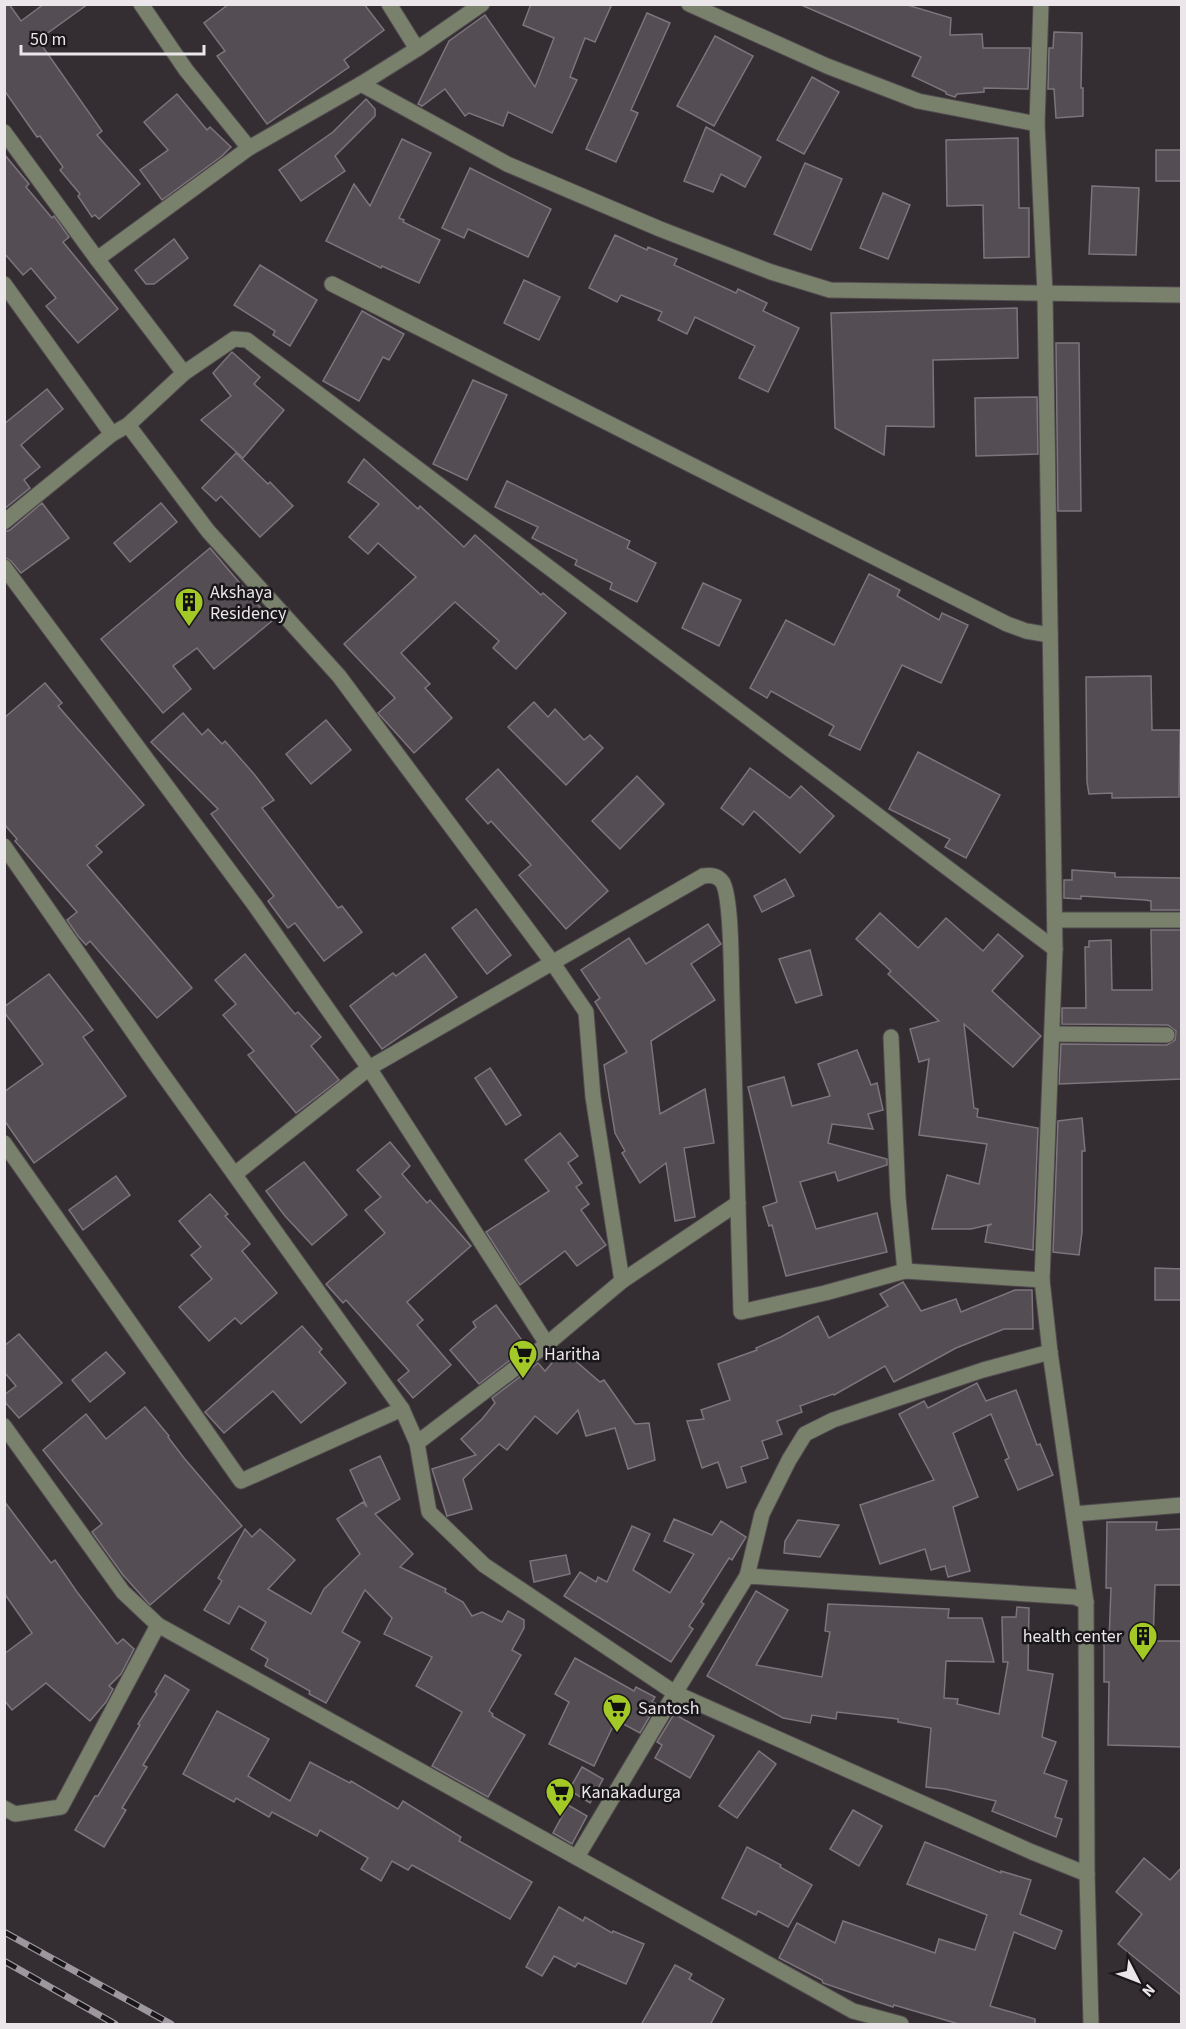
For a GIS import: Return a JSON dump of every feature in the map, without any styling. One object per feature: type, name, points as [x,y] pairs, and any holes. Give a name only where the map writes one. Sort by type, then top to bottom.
[{"type":"street","points":[[141,4],[186,70],[249,148]]},
{"type":"street","points":[[389,4],[417,49]]},
{"type":"street","points":[[97,259],[249,148],[361,84],[482,4]]},
{"type":"street","points":[[689,4],[827,66],[918,101],[1037,124]]},
{"type":"street","points":[[1041,4],[1037,124],[1045,293],[1055,949],[1042,1280],[1050,1352],[1086,1602],[1087,1874],[1091,2025]]},
{"type":"street","points":[[361,84],[507,164],[660,229],[771,272],[830,290],[1182,296]]},
{"type":"street","points":[[4,132],[184,373]]},
{"type":"street","points":[[4,284],[112,434]]},
{"type":"street","points":[[332,284],[1007,624],[1026,631],[1050,635]]},
{"type":"street","points":[[4,522],[112,434],[128,425],[184,373],[234,339],[247,340],[1055,949]]},
{"type":"street","points":[[128,425],[208,531],[339,676],[552,962],[586,1012],[593,1097],[622,1281]]},
{"type":"street","points":[[4,567],[254,904],[369,1068],[547,1344]]},
{"type":"street","points":[[4,846],[154,1062],[402,1409],[417,1443],[429,1512],[476,1557],[494,1572],[675,1693],[1032,1852],[1087,1874]]},
{"type":"street","points":[[235,1174],[369,1068],[703,876],[711,875],[723,883],[727,896],[731,956],[741,1312],[905,1272],[1042,1280]]},
{"type":"street","points":[[1054,920],[1182,920]]},
{"type":"street","points":[[1052,1034],[1167,1035]]},
{"type":"street","points":[[891,1037],[898,1198],[905,1272]]},
{"type":"street","points":[[4,1143],[242,1481],[402,1409]]},
{"type":"street","points":[[417,1443],[547,1344],[622,1281],[738,1203]]},
{"type":"street","points":[[577,1857],[747,1576],[762,1514],[805,1434],[844,1416],[983,1370],[1050,1352]]},
{"type":"street","points":[[4,1426],[123,1592],[159,1625],[854,2011],[901,2025]]},
{"type":"street","points":[[1074,1514],[1182,1505]]},
{"type":"street","points":[[747,1576],[1075,1597],[1086,1602]]},
{"type":"street","points":[[4,1808],[15,1814],[61,1807],[159,1625]]},
{"type":"building","points":[[4,4],[9,4],[21,21],[44,4],[88,4],[38,40],[102,131],[97,135],[140,184],[99,219],[95,215],[92,217],[78,196],[80,194],[60,170],[63,167],[40,136],[37,137],[4,90]]},
{"type":"building","points":[[229,4],[364,4],[384,30],[344,60],[349,67],[267,124],[217,56],[225,51],[204,23]]},
{"type":"building","points":[[531,4],[612,4],[595,42],[585,38],[570,77],[577,80],[552,133],[508,112],[503,126],[469,113],[465,116],[445,89],[422,106],[418,104],[449,41],[485,15],[535,87],[554,38],[523,25]]},
{"type":"building","points":[[799,4],[904,4],[951,18],[950,35],[982,34],[983,48],[1030,48],[1028,89],[984,88],[984,92],[957,94],[955,97],[946,94],[912,76],[921,57]]},
{"type":"building","points":[[647,13],[670,23],[631,110],[638,113],[616,162],[586,149]]},
{"type":"building","points":[[1054,32],[1082,33],[1083,116],[1056,118],[1054,89],[1048,89],[1049,48],[1053,48]]},
{"type":"building","points":[[715,36],[753,56],[714,126],[677,106]]},
{"type":"building","points":[[812,77],[839,92],[804,154],[777,140]]},
{"type":"building","points":[[177,94],[207,130],[210,127],[231,147],[162,200],[140,170],[168,150],[144,122]]},
{"type":"building","points":[[366,99],[375,109],[375,116],[335,156],[345,171],[301,201],[279,170],[333,132]]},
{"type":"building","points":[[706,127],[761,157],[745,187],[721,174],[713,192],[684,181]]},
{"type":"building","points":[[1018,138],[1019,208],[1029,208],[1029,257],[984,258],[983,205],[947,206],[946,140]]},
{"type":"building","points":[[402,139],[431,153],[399,218],[440,240],[419,283],[382,266],[381,268],[326,241],[354,184],[370,206]]},
{"type":"building","points":[[1156,150],[1182,150],[1182,181],[1156,181]]},
{"type":"building","points":[[4,154],[29,184],[26,187],[52,218],[54,216],[69,237],[63,242],[118,309],[78,343],[46,306],[56,298],[31,268],[23,275],[4,253]]},
{"type":"building","points":[[805,163],[842,179],[811,250],[774,234]]},
{"type":"building","points":[[470,168],[551,209],[528,257],[468,229],[464,238],[442,228]]},
{"type":"building","points":[[1092,186],[1139,188],[1136,255],[1089,254]]},
{"type":"building","points":[[883,193],[910,205],[888,259],[860,248]]},
{"type":"building","points":[[615,235],[647,250],[648,247],[677,259],[674,265],[736,293],[738,289],[767,303],[763,311],[799,328],[768,392],[739,378],[755,346],[695,317],[687,334],[658,320],[662,312],[621,295],[617,302],[589,288]]},
{"type":"building","points":[[174,239],[188,258],[154,284],[146,284],[135,270]]},
{"type":"building","points":[[260,265],[317,300],[290,346],[273,335],[275,331],[234,305]]},
{"type":"building","points":[[524,280],[560,297],[539,340],[504,323]]},
{"type":"building","points":[[1017,308],[1018,358],[933,360],[934,427],[886,426],[884,455],[835,428],[831,313]]},
{"type":"building","points":[[362,311],[404,334],[389,360],[383,357],[359,401],[323,381]]},
{"type":"building","points":[[1056,343],[1079,343],[1081,511],[1058,511]]},
{"type":"building","points":[[232,352],[260,377],[254,384],[284,410],[243,458],[201,420],[231,396],[213,373]]},
{"type":"building","points":[[473,380],[507,395],[467,480],[433,464]]},
{"type":"building","points":[[47,389],[63,409],[21,445],[40,467],[24,480],[30,488],[4,509],[4,424]]},
{"type":"building","points":[[1037,397],[1038,454],[976,456],[975,398]]},
{"type":"building","points":[[236,453],[268,484],[270,482],[293,506],[260,537],[221,496],[216,501],[202,488]]},
{"type":"building","points":[[364,459],[418,509],[420,506],[464,547],[475,535],[541,595],[543,593],[566,613],[516,669],[493,648],[499,641],[455,602],[401,653],[430,684],[425,688],[452,718],[414,753],[378,713],[395,698],[344,644],[416,577],[378,543],[368,554],[349,537],[379,504],[348,482]]},
{"type":"building","points":[[507,481],[630,541],[627,548],[656,563],[637,602],[610,589],[612,583],[575,565],[577,560],[532,538],[538,527],[495,507]]},
{"type":"building","points":[[42,503],[69,538],[21,573],[11,561],[4,557],[4,532],[10,530]]},
{"type":"building","points":[[161,503],[177,522],[130,562],[114,543]]},
{"type":"building","name":"Akshaya Residency","points":[[210,548],[272,621],[214,669],[197,648],[173,666],[191,689],[163,713],[101,639]]},
{"type":"building","points":[[869,574],[900,590],[897,596],[939,620],[942,613],[968,625],[941,683],[902,665],[860,750],[829,735],[834,726],[771,691],[767,698],[750,688],[786,620],[834,645]]},
{"type":"building","points":[[703,583],[741,600],[719,646],[682,628]]},
{"type":"building","points":[[1151,676],[1152,730],[1180,730],[1179,797],[1112,798],[1112,793],[1089,794],[1086,677]]},
{"type":"building","points":[[45,683],[62,703],[58,706],[144,805],[96,846],[102,852],[87,865],[192,988],[157,1018],[90,941],[86,945],[78,936],[67,920],[77,912],[15,841],[17,839],[4,824],[4,718]]},
{"type":"building","points":[[534,702],[548,717],[555,709],[584,740],[590,735],[603,748],[566,785],[508,727]]},
{"type":"building","points":[[183,713],[202,735],[208,729],[222,744],[225,741],[254,774],[274,800],[262,808],[338,908],[342,906],[362,932],[324,961],[295,923],[288,928],[268,901],[274,896],[211,814],[218,809],[151,742]]},
{"type":"building","points":[[326,720],[351,750],[311,784],[286,754]]},
{"type":"building","points":[[918,752],[1000,795],[966,858],[945,847],[950,839],[889,809]]},
{"type":"building","points":[[750,768],[790,798],[801,786],[834,816],[800,853],[754,811],[743,825],[721,808]]},
{"type":"building","points":[[498,769],[608,891],[566,929],[519,875],[531,865],[491,821],[488,824],[466,799]]},
{"type":"building","points":[[637,776],[664,804],[620,849],[592,821]]},
{"type":"building","points":[[1072,870],[1115,873],[1115,877],[1182,878],[1182,910],[1151,910],[1151,901],[1145,900],[1081,896],[1081,899],[1064,898],[1064,880],[1072,880]]},
{"type":"building","points":[[785,879],[794,896],[762,912],[754,896]]},
{"type":"building","points":[[476,909],[511,955],[487,974],[452,928]]},
{"type":"building","points":[[880,913],[918,948],[946,918],[983,951],[998,934],[1023,956],[992,991],[1041,1036],[1013,1067],[964,1024],[974,1108],[978,1109],[977,1117],[1038,1128],[1033,1250],[985,1242],[988,1226],[992,1224],[971,1229],[932,1229],[947,1175],[979,1184],[987,1144],[919,1135],[929,1059],[919,1062],[910,1029],[939,1021],[888,974],[891,971],[856,939]]},
{"type":"building","points":[[708,924],[721,944],[691,964],[715,1000],[651,1041],[660,1114],[705,1089],[714,1143],[684,1148],[695,1217],[675,1221],[666,1163],[640,1183],[622,1153],[625,1151],[615,1133],[604,1065],[627,1052],[595,1002],[600,998],[581,970],[629,938],[646,964]]},
{"type":"building","points":[[1151,930],[1182,930],[1182,1079],[1059,1084],[1061,1044],[1167,1045],[1175,1040],[1176,1031],[1168,1025],[1062,1024],[1062,1008],[1086,1008],[1085,947],[1089,947],[1089,941],[1111,940],[1112,990],[1152,990]]},
{"type":"building","points":[[810,950],[822,995],[796,1003],[779,959]]},
{"type":"building","points":[[245,954],[295,1014],[298,1012],[321,1037],[311,1046],[339,1080],[296,1113],[248,1055],[254,1051],[223,1015],[236,1004],[215,980]]},
{"type":"building","points":[[425,954],[457,997],[382,1049],[350,1006],[393,973],[396,976]]},
{"type":"building","points":[[49,974],[93,1030],[83,1037],[126,1096],[34,1163],[4,1120],[4,1092],[43,1064],[4,1012],[4,1007]]},
{"type":"building","points":[[857,1050],[871,1085],[877,1083],[883,1110],[868,1114],[873,1129],[832,1124],[828,1143],[887,1159],[887,1165],[838,1181],[835,1172],[800,1182],[816,1229],[877,1213],[887,1252],[786,1276],[772,1225],[769,1226],[763,1207],[777,1202],[748,1087],[784,1077],[792,1106],[830,1096],[818,1064]]},
{"type":"building","points":[[490,1068],[521,1115],[506,1125],[475,1078]]},
{"type":"building","points":[[1082,1118],[1085,1151],[1082,1151],[1082,1232],[1079,1255],[1053,1252],[1058,1121]]},
{"type":"building","points":[[560,1133],[578,1156],[568,1163],[582,1183],[576,1187],[589,1204],[581,1210],[606,1245],[577,1266],[565,1251],[520,1285],[486,1232],[549,1191],[525,1160]]},
{"type":"building","points":[[390,1142],[410,1166],[402,1174],[427,1203],[430,1200],[471,1246],[407,1302],[423,1320],[417,1325],[451,1365],[413,1398],[398,1380],[409,1371],[346,1300],[343,1303],[326,1284],[385,1233],[365,1210],[381,1197],[357,1170]]},
{"type":"building","points":[[304,1162],[347,1215],[312,1245],[266,1191]]},
{"type":"building","points":[[116,1176],[130,1195],[83,1230],[69,1210]]},
{"type":"building","points":[[210,1194],[228,1214],[225,1216],[250,1244],[242,1251],[277,1293],[241,1324],[235,1318],[209,1341],[179,1307],[212,1279],[191,1255],[201,1247],[179,1221]]},
{"type":"building","points":[[1155,1268],[1182,1269],[1182,1300],[1155,1300]]},
{"type":"building","points":[[903,1282],[921,1311],[956,1299],[961,1312],[1015,1290],[1032,1290],[1033,1329],[1004,1329],[956,1348],[894,1382],[885,1366],[834,1395],[800,1406],[802,1412],[777,1421],[782,1434],[762,1441],[768,1458],[741,1467],[746,1482],[727,1488],[718,1462],[702,1468],[687,1421],[704,1419],[701,1410],[730,1400],[718,1364],[757,1350],[756,1348],[818,1316],[829,1338],[888,1306],[880,1294]]},
{"type":"building","points":[[496,1305],[527,1347],[479,1384],[450,1350],[476,1327],[473,1322]]},
{"type":"building","points":[[302,1326],[322,1349],[319,1352],[346,1383],[301,1423],[273,1391],[224,1433],[205,1412]]},
{"type":"building","points":[[19,1334],[62,1383],[19,1418],[4,1401],[4,1395],[16,1386],[4,1372],[4,1346]]},
{"type":"building","points":[[563,1350],[600,1382],[604,1380],[635,1424],[649,1423],[655,1460],[628,1469],[615,1428],[586,1436],[578,1410],[557,1434],[535,1416],[507,1450],[499,1444],[463,1479],[472,1509],[447,1516],[432,1469],[476,1455],[461,1439],[495,1403],[492,1398],[538,1363],[545,1371]]},
{"type":"building","points":[[106,1352],[125,1373],[90,1402],[72,1380]]},
{"type":"building","points":[[977,1383],[986,1401],[1016,1390],[1037,1445],[1040,1444],[1053,1475],[1018,1490],[1005,1460],[1009,1458],[991,1414],[953,1433],[978,1497],[953,1507],[970,1571],[948,1577],[945,1566],[931,1570],[925,1549],[880,1564],[860,1505],[934,1480],[899,1414],[924,1401],[928,1408]]},
{"type":"building","points":[[145,1407],[184,1458],[242,1526],[150,1605],[123,1575],[92,1532],[102,1524],[43,1450],[86,1414],[106,1439]]},
{"type":"building","points":[[380,1456],[400,1499],[375,1514],[413,1554],[400,1567],[446,1589],[445,1592],[463,1602],[472,1616],[482,1612],[502,1622],[508,1611],[524,1620],[524,1628],[512,1650],[521,1655],[489,1711],[493,1714],[492,1716],[525,1735],[488,1797],[432,1766],[462,1712],[416,1686],[432,1657],[384,1634],[392,1618],[365,1590],[342,1632],[360,1642],[326,1703],[309,1694],[310,1691],[265,1666],[268,1659],[251,1649],[266,1622],[239,1606],[229,1624],[204,1610],[222,1581],[218,1578],[245,1529],[252,1537],[260,1529],[295,1560],[268,1589],[311,1614],[324,1589],[360,1554],[337,1519],[363,1502],[367,1507],[350,1470]]},
{"type":"building","points":[[4,1501],[51,1563],[55,1560],[117,1644],[123,1639],[134,1649],[121,1674],[109,1686],[113,1689],[106,1702],[90,1721],[46,1683],[12,1710],[4,1700],[4,1654],[32,1633],[4,1593]]},
{"type":"building","points":[[674,1519],[712,1535],[721,1521],[746,1537],[732,1560],[729,1558],[701,1602],[704,1604],[689,1626],[693,1629],[671,1662],[564,1596],[580,1572],[596,1582],[598,1577],[607,1582],[632,1526],[650,1534],[633,1570],[670,1593],[694,1554],[664,1541]]},
{"type":"building","points":[[798,1520],[839,1525],[820,1557],[784,1553],[785,1541]]},
{"type":"building","points":[[1107,1522],[1157,1522],[1156,1530],[1182,1529],[1182,1585],[1155,1585],[1153,1641],[1182,1641],[1182,1747],[1108,1745],[1109,1682],[1104,1682],[1104,1641],[1109,1641],[1111,1588],[1106,1588]]},
{"type":"building","points":[[566,1555],[570,1574],[534,1582],[530,1561]]},
{"type":"building","points":[[756,1591],[788,1610],[756,1665],[822,1677],[830,1632],[825,1631],[828,1604],[949,1609],[948,1618],[982,1618],[994,1662],[946,1661],[944,1698],[958,1699],[957,1704],[999,1714],[1008,1662],[1003,1662],[1002,1617],[1016,1617],[1017,1607],[1029,1608],[1028,1670],[1053,1674],[1042,1737],[1056,1742],[1044,1773],[1067,1781],[1055,1817],[1062,1819],[1056,1837],[992,1811],[996,1801],[926,1787],[931,1728],[898,1722],[898,1719],[837,1712],[836,1719],[812,1715],[810,1723],[783,1718],[707,1676]]},
{"type":"building","points":[[575,1658],[634,1691],[636,1687],[655,1697],[652,1702],[657,1704],[640,1733],[616,1720],[594,1766],[549,1744],[569,1702],[555,1694]]},
{"type":"building","points":[[165,1675],[189,1690],[143,1765],[147,1767],[122,1808],[126,1810],[104,1847],[75,1830],[140,1725],[138,1724],[157,1694],[155,1692]]},
{"type":"building","points":[[217,1711],[269,1739],[248,1776],[290,1801],[310,1762],[350,1783],[351,1781],[398,1809],[403,1801],[461,1837],[459,1841],[532,1882],[510,1919],[412,1865],[408,1870],[392,1861],[381,1881],[361,1869],[368,1858],[320,1830],[317,1836],[272,1812],[269,1817],[236,1798],[234,1802],[183,1774]]},
{"type":"building","points":[[674,1714],[714,1736],[690,1778],[655,1758],[662,1745],[657,1742]]},
{"type":"building","points":[[759,1751],[776,1764],[737,1818],[719,1806]]},
{"type":"building","points":[[582,1767],[603,1779],[590,1803],[569,1790]]},
{"type":"building","points":[[568,1805],[587,1816],[572,1844],[553,1833]]},
{"type":"building","points":[[853,1810],[882,1826],[859,1866],[830,1849]]},
{"type":"building","points":[[925,1842],[1001,1873],[1001,1871],[1031,1880],[1020,1914],[1062,1931],[1055,1949],[1014,1932],[990,2006],[1035,2019],[1035,2025],[962,2025],[894,2005],[893,2007],[823,1983],[822,1980],[779,1958],[797,1923],[835,1943],[843,1921],[935,1953],[939,1939],[975,1950],[987,1915],[907,1884]]},
{"type":"building","points":[[747,1847],[812,1885],[788,1927],[758,1911],[756,1915],[722,1898]]},
{"type":"building","points":[[1144,1858],[1170,1880],[1182,1867],[1182,1996],[1118,1944],[1142,1914],[1116,1892]]},
{"type":"building","points":[[559,1907],[583,1921],[585,1917],[612,1933],[613,1931],[644,1944],[626,1984],[578,1963],[575,1967],[554,1956],[542,1976],[526,1967]]},
{"type":"building","points":[[675,1965],[692,1974],[689,1979],[724,1999],[710,2025],[641,2025]]},
{"type":"railway","points":[[4,1932],[171,2024]]},
{"type":"railway","points":[[4,1961],[115,2024]]},
{"type":"place","name":"Akshaya Residency","points":[[189,628]]},
{"type":"place","name":"Haritha","points":[[523,1380]]},
{"type":"place","name":"health center","points":[[1143,1662]]},
{"type":"place","name":"Santosh","points":[[617,1734]]},
{"type":"place","name":"Kanakadurga","points":[[560,1818]]}]
